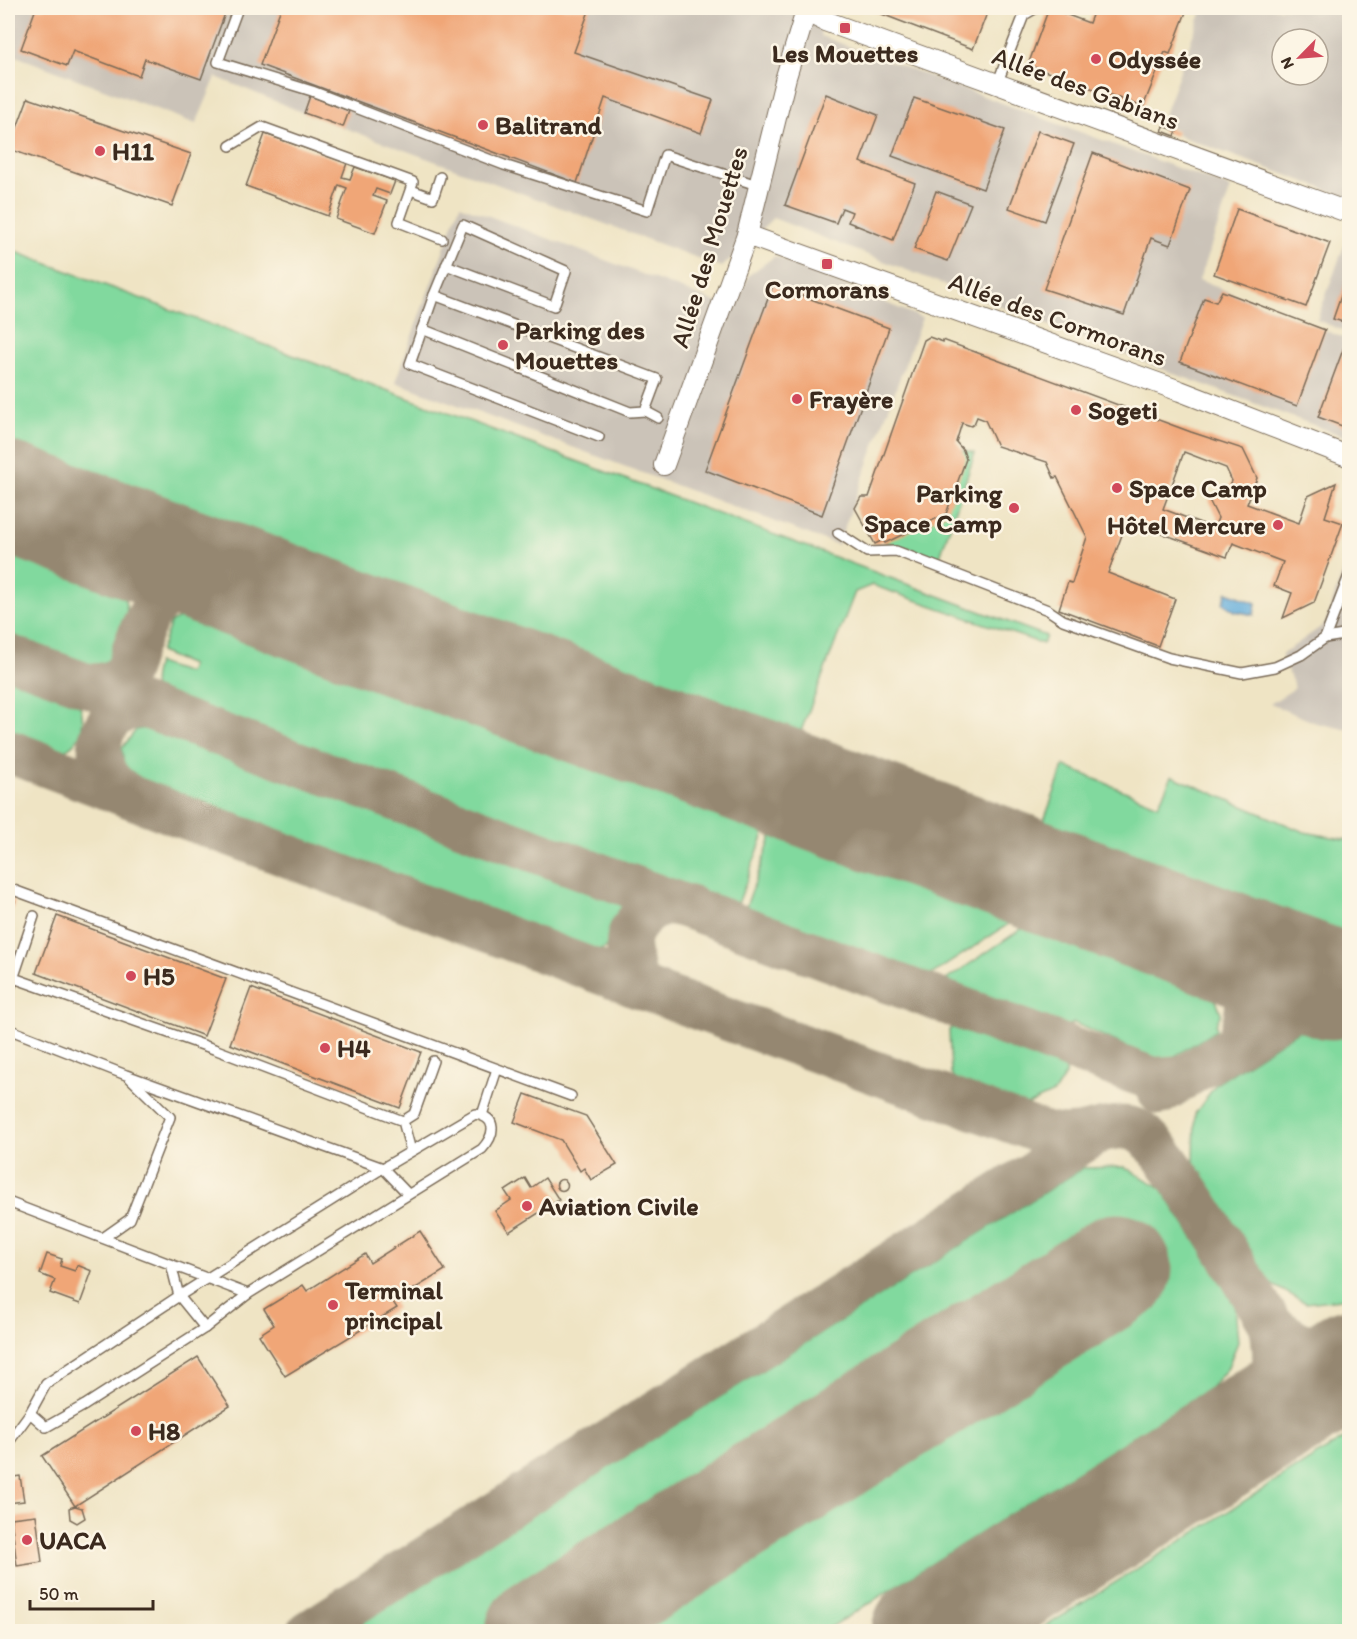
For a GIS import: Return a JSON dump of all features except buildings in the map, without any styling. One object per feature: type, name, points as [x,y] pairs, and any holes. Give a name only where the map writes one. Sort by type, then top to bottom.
[{"type":"street","name":"Allée des Mouettes","points":[[663,465],[747,236],[786,77],[808,8]]},
{"type":"street","name":"Allée des Gabians","points":[[808,8],[811,14],[818,18],[1350,213]]},
{"type":"street","name":"Allée des Cormorans","points":[[747,236],[1136,375],[1350,457]]},
{"type":"lane","points":[[238,8],[218,62],[312,91],[504,165],[647,210],[665,155],[760,186]]},
{"type":"lane","points":[[997,84],[1024,15],[1036,8]]},
{"type":"lane","points":[[230,146],[262,127],[413,182],[399,222],[442,239]]},
{"type":"lane","points":[[411,190],[433,198],[440,177]]},
{"type":"lane","points":[[446,265],[554,306],[566,271],[463,225],[446,265],[434,295],[410,363],[598,437]]},
{"type":"lane","points":[[434,295],[657,379],[645,411]]},
{"type":"lane","points":[[422,329],[630,412],[645,411],[679,426]]},
{"type":"lane","points":[[838,533],[867,552],[896,551],[1048,610],[1063,620],[1169,658],[1242,673],[1275,667],[1301,656],[1325,638],[1346,595],[1350,573]]},
{"type":"lane","points":[[1325,638],[1350,634]]},
{"type":"lane","points":[[8,888],[571,1096]]},
{"type":"lane","points":[[8,994],[10,977],[34,916]]},
{"type":"lane","points":[[10,977],[403,1121]]},
{"type":"lane","points":[[8,1029],[126,1075],[383,1168],[408,1194]]},
{"type":"lane","points":[[403,1121],[414,1114],[433,1061]]},
{"type":"lane","points":[[482,1115],[497,1069]]},
{"type":"lane","points":[[103,1238],[130,1219],[170,1117],[126,1075]]},
{"type":"lane","points":[[8,1443],[30,1413],[46,1384],[179,1296],[411,1151],[475,1114],[482,1115],[490,1121],[492,1130],[490,1141],[482,1149],[248,1294],[205,1328],[85,1405],[46,1427],[30,1413]]},
{"type":"lane","points":[[403,1121],[411,1151]]},
{"type":"lane","points":[[8,1202],[248,1294]]},
{"type":"lane","points":[[171,1264],[179,1296],[205,1328]]},
{"type":"shaded area","points":[[10,8],[816,8],[821,36],[1231,188],[1199,280],[1349,340],[1349,438],[1161,369],[773,218],[722,267],[304,113],[216,77],[196,124],[8,53]]},
{"type":"shaded area","points":[[1203,8],[1349,8],[1349,198],[1177,135],[1177,130],[1161,123]]},
{"type":"shaded area","points":[[460,205],[734,309],[749,275],[775,256],[922,318],[838,545],[395,382]]},
{"type":"shaded area","points":[[1349,232],[1349,333],[1317,320]]},
{"type":"shaded area","points":[[1349,553],[1349,730],[1316,723],[1270,704],[1295,688],[1281,655],[1325,624]]},
{"type":"green space","points":[[8,249],[1046,636],[1043,644],[872,585],[855,592],[794,749],[8,458]]},
{"type":"green space","points":[[963,450],[975,453],[938,562],[909,548],[885,543]]},
{"type":"green space","points":[[8,538],[109,576],[123,590],[127,610],[110,659],[95,668],[74,670],[8,645]]},
{"type":"green space","points":[[200,614],[768,823],[735,912],[172,704],[154,687],[153,677],[157,663],[188,673],[191,665],[160,652],[171,622],[186,615]]},
{"type":"green space","points":[[8,667],[57,685],[69,691],[76,698],[82,716],[82,726],[80,735],[67,749],[51,753],[38,751],[8,740]]},
{"type":"green space","points":[[160,725],[611,893],[622,907],[621,927],[611,946],[594,952],[136,783],[124,768],[122,748],[136,730]]},
{"type":"green space","points":[[1064,766],[1158,805],[1172,776],[1304,832],[1349,840],[1349,942],[1335,942],[1301,934],[1047,840],[1042,826]]},
{"type":"green space","points":[[775,827],[1018,918],[925,979],[743,915]]},
{"type":"green space","points":[[1030,923],[1199,983],[1214,996],[1221,1013],[1216,1025],[1217,1030],[1164,1063],[1074,1023],[1056,1031],[937,986]]},
{"type":"green space","points":[[1349,998],[1349,1298],[1306,1303],[1269,1283],[1194,1162],[1195,1114],[1216,1084]]},
{"type":"green space","points":[[962,1021],[1065,1059],[1066,1074],[1054,1093],[1021,1108],[957,1086],[951,1073],[949,1030]]},
{"type":"green space","points":[[1124,1167],[1160,1187],[1235,1303],[1238,1342],[1227,1369],[1210,1388],[825,1631],[349,1631],[1083,1168]]},
{"type":"green space","points":[[1349,1435],[1349,1631],[1038,1631]]},
{"type":"water","points":[[1227,592],[1256,603],[1254,615],[1235,611],[1223,603]]},
{"type":"taxiway","points":[[86,685],[107,684],[117,680],[125,673],[148,617],[154,607],[171,591],[195,582],[237,582]]},
{"type":"taxiway","points":[[8,656],[1131,1071],[1154,1079],[1184,1077]]},
{"type":"taxiway","points":[[128,795],[112,783],[105,772],[101,760],[101,737],[112,718],[132,708],[145,707]]},
{"type":"taxiway","points":[[8,751],[636,986],[1046,1134],[1077,1135],[1111,1128],[1136,1130],[1150,1140],[1186,1188],[1271,1325],[1308,1347],[1327,1351],[1350,1349]]},
{"type":"taxiway","points":[[636,986],[628,944],[636,924],[654,908],[668,904],[691,908]]},
{"type":"taxiway","points":[[1214,941],[1235,965],[1246,988],[1246,1013],[1237,1044]]},
{"type":"taxiway","points":[[1160,1093],[1350,972]]},
{"type":"taxiway","points":[[309,1632],[1098,1132]]},
{"type":"taxiway","points":[[1238,1434],[1259,1407],[1271,1384],[1274,1359],[1271,1325]]},
{"type":"runway","points":[[8,497],[1331,984]]},
{"type":"runway","points":[[541,1632],[1117,1269]]},
{"type":"runway","points":[[927,1632],[1350,1364]]},
{"type":"place","name":"Les Mouettes","points":[[845,28]]},
{"type":"place","name":"Odyssée","points":[[1096,59]]},
{"type":"place","name":"Balitrand","points":[[483,125]]},
{"type":"place","name":"H11","points":[[100,151]]},
{"type":"place","name":"Cormorans","points":[[827,264]]},
{"type":"place","name":"Parking des Mouettes","points":[[503,345]]},
{"type":"place","name":"Frayère","points":[[797,399]]},
{"type":"place","name":"Sogeti","points":[[1076,410]]},
{"type":"place","name":"Space Camp","points":[[1117,488]]},
{"type":"place","name":"Parking Space Camp","points":[[1014,508]]},
{"type":"place","name":"Hôtel Mercure","points":[[1278,525]]},
{"type":"place","name":"H5","points":[[131,976]]},
{"type":"place","name":"H4","points":[[325,1048]]},
{"type":"place","name":"Aviation Civile","points":[[527,1206]]},
{"type":"place","name":"Terminal principal","points":[[333,1305]]},
{"type":"place","name":"H8","points":[[136,1431]]},
{"type":"place","name":"UACA","points":[[27,1540]]}]
